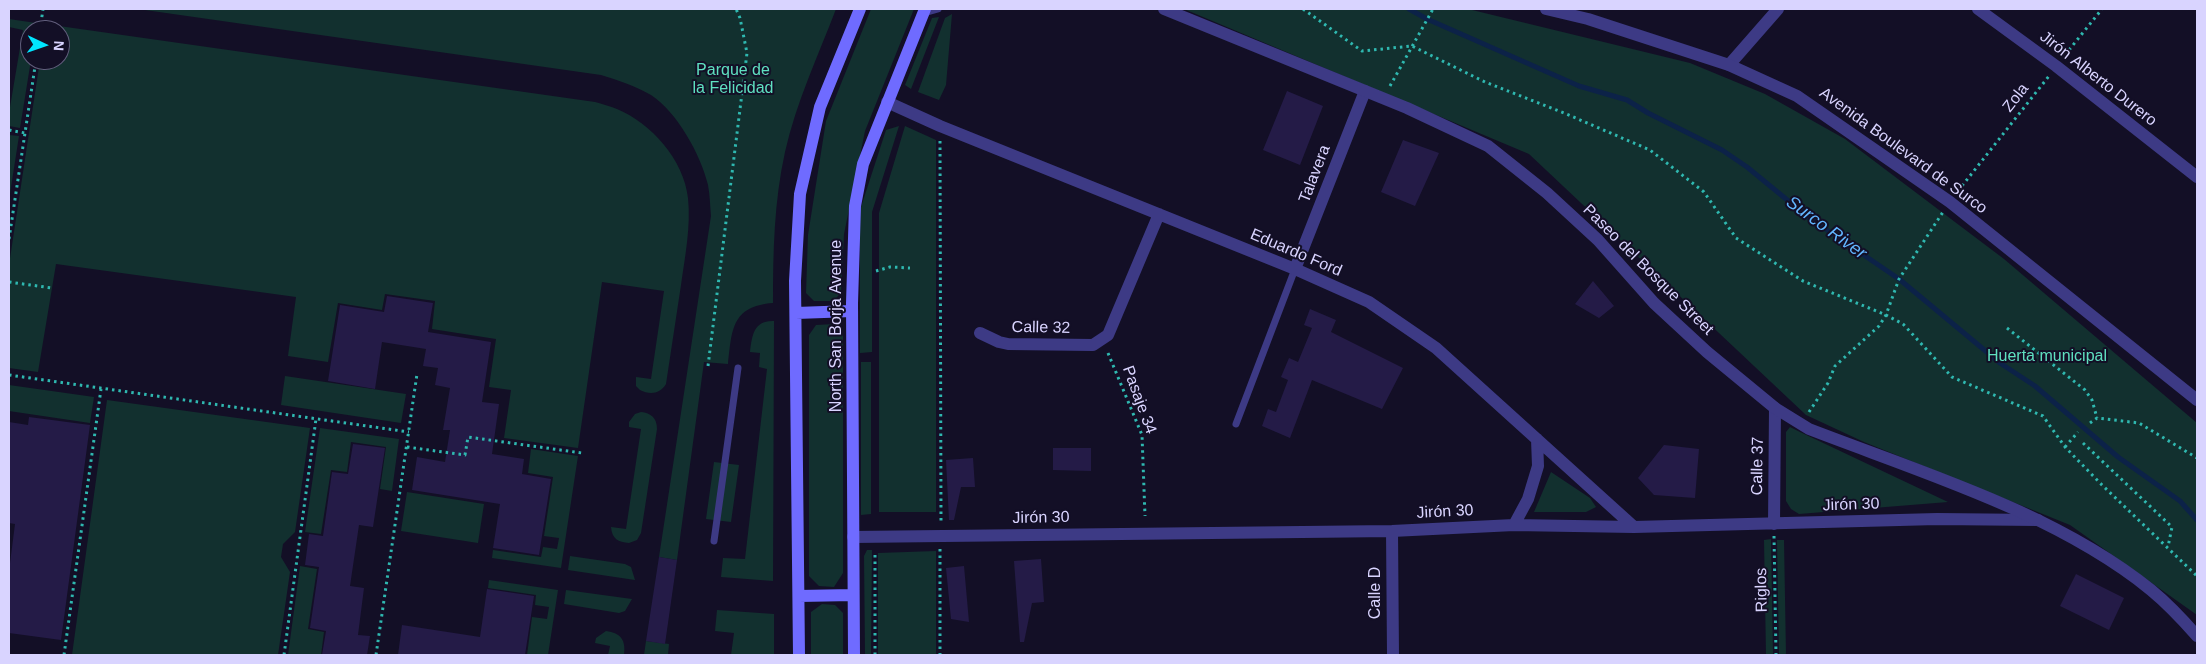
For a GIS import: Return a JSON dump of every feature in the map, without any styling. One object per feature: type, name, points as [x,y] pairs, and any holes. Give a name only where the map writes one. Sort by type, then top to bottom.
[{"type":"main road","points":[[799,655],[796,313],[800,194],[820,107],[860,9]]},
{"type":"main road","name":"North San Borja Avenue","points":[[854,655],[852,311],[855,206],[864,164],[887,102],[925,11]]},
{"type":"main road","points":[[796,313],[852,311]]},
{"type":"main road","points":[[799,596],[854,595]]},
{"type":"street","name":"Paseo del Bosque Street","points":[[1164,9],[1383,98],[1488,146],[1554,200],[1598,240],[1654,303],[1707,352],[1775,408],[1809,429],[2039,520],[2081,542],[2151,590],[2197,636]]},
{"type":"street","name":"Avenida Boulevard de Surco","points":[[1546,9],[1588,19],[1729,65],[1797,96],[1950,202],[2197,400]]},
{"type":"street","points":[[1729,65],[1778,9]]},
{"type":"street","name":"Jirón Alberto Durero","points":[[1978,9],[2056,66],[2197,177]]},
{"type":"street","name":"Talavera","points":[[1296,270],[1365,91]]},
{"type":"street","name":"Eduardo Ford","points":[[887,102],[940,126],[1296,270],[1369,302],[1428,343],[1634,527]]},
{"type":"street","name":"Calle 32","points":[[980,333],[1008,344],[1094,345],[1102,341],[1108,336],[1159,214]]},
{"type":"street","name":"Calle 37","points":[[1774,524],[1775,408]]},
{"type":"street","points":[[1514,525],[1528,499],[1538,466],[1537,439]]},
{"type":"street","name":"Jirón 30","points":[[853,537],[1392,531],[1514,525],[1634,527],[1937,519],[2039,520]]},
{"type":"street","name":"Calle D","points":[[1392,531],[1393,655]]},
{"type":"lane","points":[[925,11],[938,9]]},
{"type":"lane","points":[[1236,424],[1296,270]]},
{"type":"lane","points":[[714,541],[738,368]]},
{"type":"path","points":[[708,366],[747,53],[740,18],[736,9]]},
{"type":"path","points":[[1302,9],[1362,51],[1412,46],[1485,82],[1650,150],[1704,192],[1736,238],[1803,281],[1886,315],[1903,324],[1952,377],[2043,416],[2065,447],[2197,576]]},
{"type":"path","points":[[1383,98],[1433,9]]},
{"type":"path","name":"Zola","points":[[1806,414],[1828,383],[1835,366],[1880,326],[1899,279],[1932,225],[2102,9]]},
{"type":"path","points":[[9,239],[34,70]]},
{"type":"path","points":[[9,130],[25,133]]},
{"type":"path","points":[[940,135],[940,655]]},
{"type":"path","points":[[876,271],[890,267],[910,268]]},
{"type":"path","points":[[9,282],[52,288]]},
{"type":"path","points":[[2007,328],[2085,390],[2092,400],[2097,418]]},
{"type":"path","name":"Pasaje 34","points":[[1108,353],[1142,435],[1145,516]]},
{"type":"path","points":[[376,655],[417,374]]},
{"type":"path","points":[[9,375],[409,432]]},
{"type":"path","points":[[64,655],[101,389]]},
{"type":"path","points":[[2090,423],[2097,418],[2138,423],[2197,458]]},
{"type":"path","points":[[284,655],[316,419]]},
{"type":"path","points":[[2065,447],[2078,432]]},
{"type":"path","points":[[407,447],[465,455],[468,437],[582,453]]},
{"type":"path","points":[[2083,443],[2172,528],[2168,548]]},
{"type":"path","name":"Riglos","points":[[1774,524],[1776,655]]},
{"type":"path","points":[[875,536],[875,655]]},
{"type":"green space","name":"Parque de la Felicidad","points":[[138,9],[836,9],[801,98],[785,152],[776,208],[773,303],[759,305],[741,315],[733,331],[728,364],[704,362],[677,560],[659,557],[711,216],[710,197],[705,173],[687,135],[670,112],[651,95],[601,75]]},
{"type":"green space","points":[[871,9],[914,9],[865,131],[844,234],[841,292],[834,301],[814,301],[806,293],[808,235],[826,121]]},
{"type":"green space","name":"Huerta municipal","points":[[1184,9],[1468,9],[1690,63],[1765,94],[1845,139],[2004,259],[2197,423],[2197,615],[2070,525],[1864,442],[1806,415],[1529,154]]},
{"type":"green space","points":[[952,14],[946,85],[939,100],[918,92],[945,18]]},
{"type":"green space","points":[[939,17],[911,89],[905,85],[932,18]]},
{"type":"green space","points":[[9,19],[20,21],[20,29],[9,27]]},
{"type":"green space","points":[[70,28],[595,102],[630,115],[642,123],[664,144],[680,170],[688,198],[687,242],[666,384],[658,392],[651,393],[640,390],[636,386],[636,377],[651,379],[664,291],[602,282],[578,448],[504,438],[511,390],[489,387],[496,339],[432,329],[435,301],[385,294],[382,310],[338,303],[328,362],[288,356],[296,297],[56,264],[38,372],[9,368],[9,265],[38,70],[70,70]]},
{"type":"green space","points":[[20,48],[20,70],[29,70],[20,128],[9,126],[9,113]]},
{"type":"green space","points":[[899,126],[872,212],[872,352],[860,353],[860,210],[886,130]]},
{"type":"green space","points":[[905,126],[936,140],[936,512],[879,512],[879,213]]},
{"type":"green space","points":[[9,135],[19,136],[9,200]]},
{"type":"green space","points":[[767,321],[774,321],[773,581],[721,577],[723,558],[745,559],[767,369],[759,367],[760,353],[750,352],[753,334],[758,326]]},
{"type":"green space","points":[[835,324],[843,333],[843,573],[834,587],[819,586],[809,576],[809,335],[816,325]]},
{"type":"green space","points":[[861,362],[871,362],[871,514],[861,515]]},
{"type":"green space","points":[[285,376],[406,394],[401,423],[281,405]]},
{"type":"green space","points":[[9,385],[94,397],[90,423],[9,411]]},
{"type":"green space","points":[[107,400],[310,428],[295,532],[283,544],[281,557],[290,572],[278,655],[72,655]]},
{"type":"green space","points":[[641,412],[653,417],[657,429],[641,533],[637,540],[629,543],[616,539],[611,527],[626,529],[641,429],[629,427],[629,422],[635,414]]},
{"type":"green space","points":[[1790,427],[1948,502],[1799,514],[1791,509],[1786,501],[1786,432]]},
{"type":"green space","points":[[320,428],[399,439],[392,491],[380,489],[386,447],[351,442],[347,472],[331,470],[321,534],[305,532]]},
{"type":"green space","points":[[531,449],[578,456],[561,568],[492,558],[493,550],[541,557],[543,547],[557,549],[559,538],[544,536],[553,477],[528,473]]},
{"type":"green space","points":[[714,462],[739,465],[731,522],[706,519]]},
{"type":"green space","points":[[1551,472],[1590,498],[1596,507],[1586,512],[1534,512]]},
{"type":"green space","points":[[407,492],[484,504],[478,543],[401,531]]},
{"type":"green space","points":[[1771,539],[1773,655],[1766,655],[1764,540]]},
{"type":"green space","points":[[1777,540],[1784,540],[1786,655],[1779,655]]},
{"type":"green space","points":[[867,550],[872,550],[871,655],[865,655],[864,556]]},
{"type":"green space","points":[[936,551],[936,655],[878,655],[878,553]]},
{"type":"green space","points":[[570,556],[625,564],[631,567],[635,580],[568,570]]},
{"type":"green space","points":[[300,566],[317,569],[308,629],[324,632],[321,655],[288,655]]},
{"type":"green space","points":[[489,580],[558,590],[548,655],[527,655],[532,617],[547,619],[549,607],[535,605],[536,595],[488,588]]},
{"type":"green space","points":[[566,590],[632,599],[625,611],[619,613],[564,604]]},
{"type":"green space","points":[[822,604],[835,605],[843,613],[843,655],[811,655],[811,612]]},
{"type":"green space","points":[[717,610],[774,614],[774,655],[731,655],[734,633],[715,631]]},
{"type":"green space","points":[[606,631],[615,633],[621,638],[624,645],[624,655],[608,655],[610,646],[595,643],[596,638]]},
{"type":"green space","points":[[646,641],[669,644],[668,655],[644,655]]},
{"type":"building","points":[[1287,91],[1323,106],[1300,165],[1263,150]]},
{"type":"building","points":[[1403,140],[1439,153],[1415,206],[1381,192]]},
{"type":"building","points":[[1593,281],[1614,306],[1599,318],[1575,304]]},
{"type":"building","points":[[387,296],[433,303],[428,332],[491,342],[482,402],[499,404],[492,454],[524,459],[522,474],[551,479],[539,555],[493,548],[500,504],[412,490],[417,457],[445,462],[450,430],[443,430],[450,388],[435,385],[438,368],[423,366],[426,349],[382,342],[375,389],[328,381],[340,305],[384,312]]},
{"type":"building","points":[[1310,309],[1336,320],[1331,332],[1403,368],[1382,409],[1312,380],[1290,438],[1262,426],[1268,409],[1276,412],[1288,380],[1281,377],[1289,358],[1298,362],[1312,328],[1304,325]]},
{"type":"building","points":[[29,417],[90,425],[61,640],[9,633],[9,571],[15,524],[9,523],[9,422],[28,425]]},
{"type":"building","points":[[353,444],[385,448],[373,527],[359,525],[350,586],[364,588],[358,635],[370,636],[367,655],[322,655],[326,631],[310,628],[319,567],[305,565],[309,534],[323,536],[332,472],[348,474]]},
{"type":"building","points":[[1664,445],[1699,449],[1695,498],[1654,495],[1638,478]]},
{"type":"building","points":[[1053,448],[1091,448],[1091,471],[1053,470]]},
{"type":"building","points":[[973,458],[975,487],[961,487],[954,520],[949,520],[946,460]]},
{"type":"building","points":[[659,557],[677,560],[665,644],[646,641]]},
{"type":"building","points":[[1041,559],[1044,602],[1032,603],[1024,642],[1020,642],[1014,561]]},
{"type":"building","points":[[964,566],[969,622],[951,619],[946,568]]},
{"type":"building","points":[[2076,574],[2124,598],[2109,630],[2060,606]]},
{"type":"building","points":[[487,589],[534,596],[525,655],[398,655],[402,625],[480,637]]},
{"type":"waterway","name":"Surco River","points":[[1409,9],[1427,19],[1579,86],[1627,100],[1648,113],[1722,150],[1747,167],[1808,217],[1899,279],[2000,363],[2035,386],[2118,457],[2180,501],[2197,520]]}]
